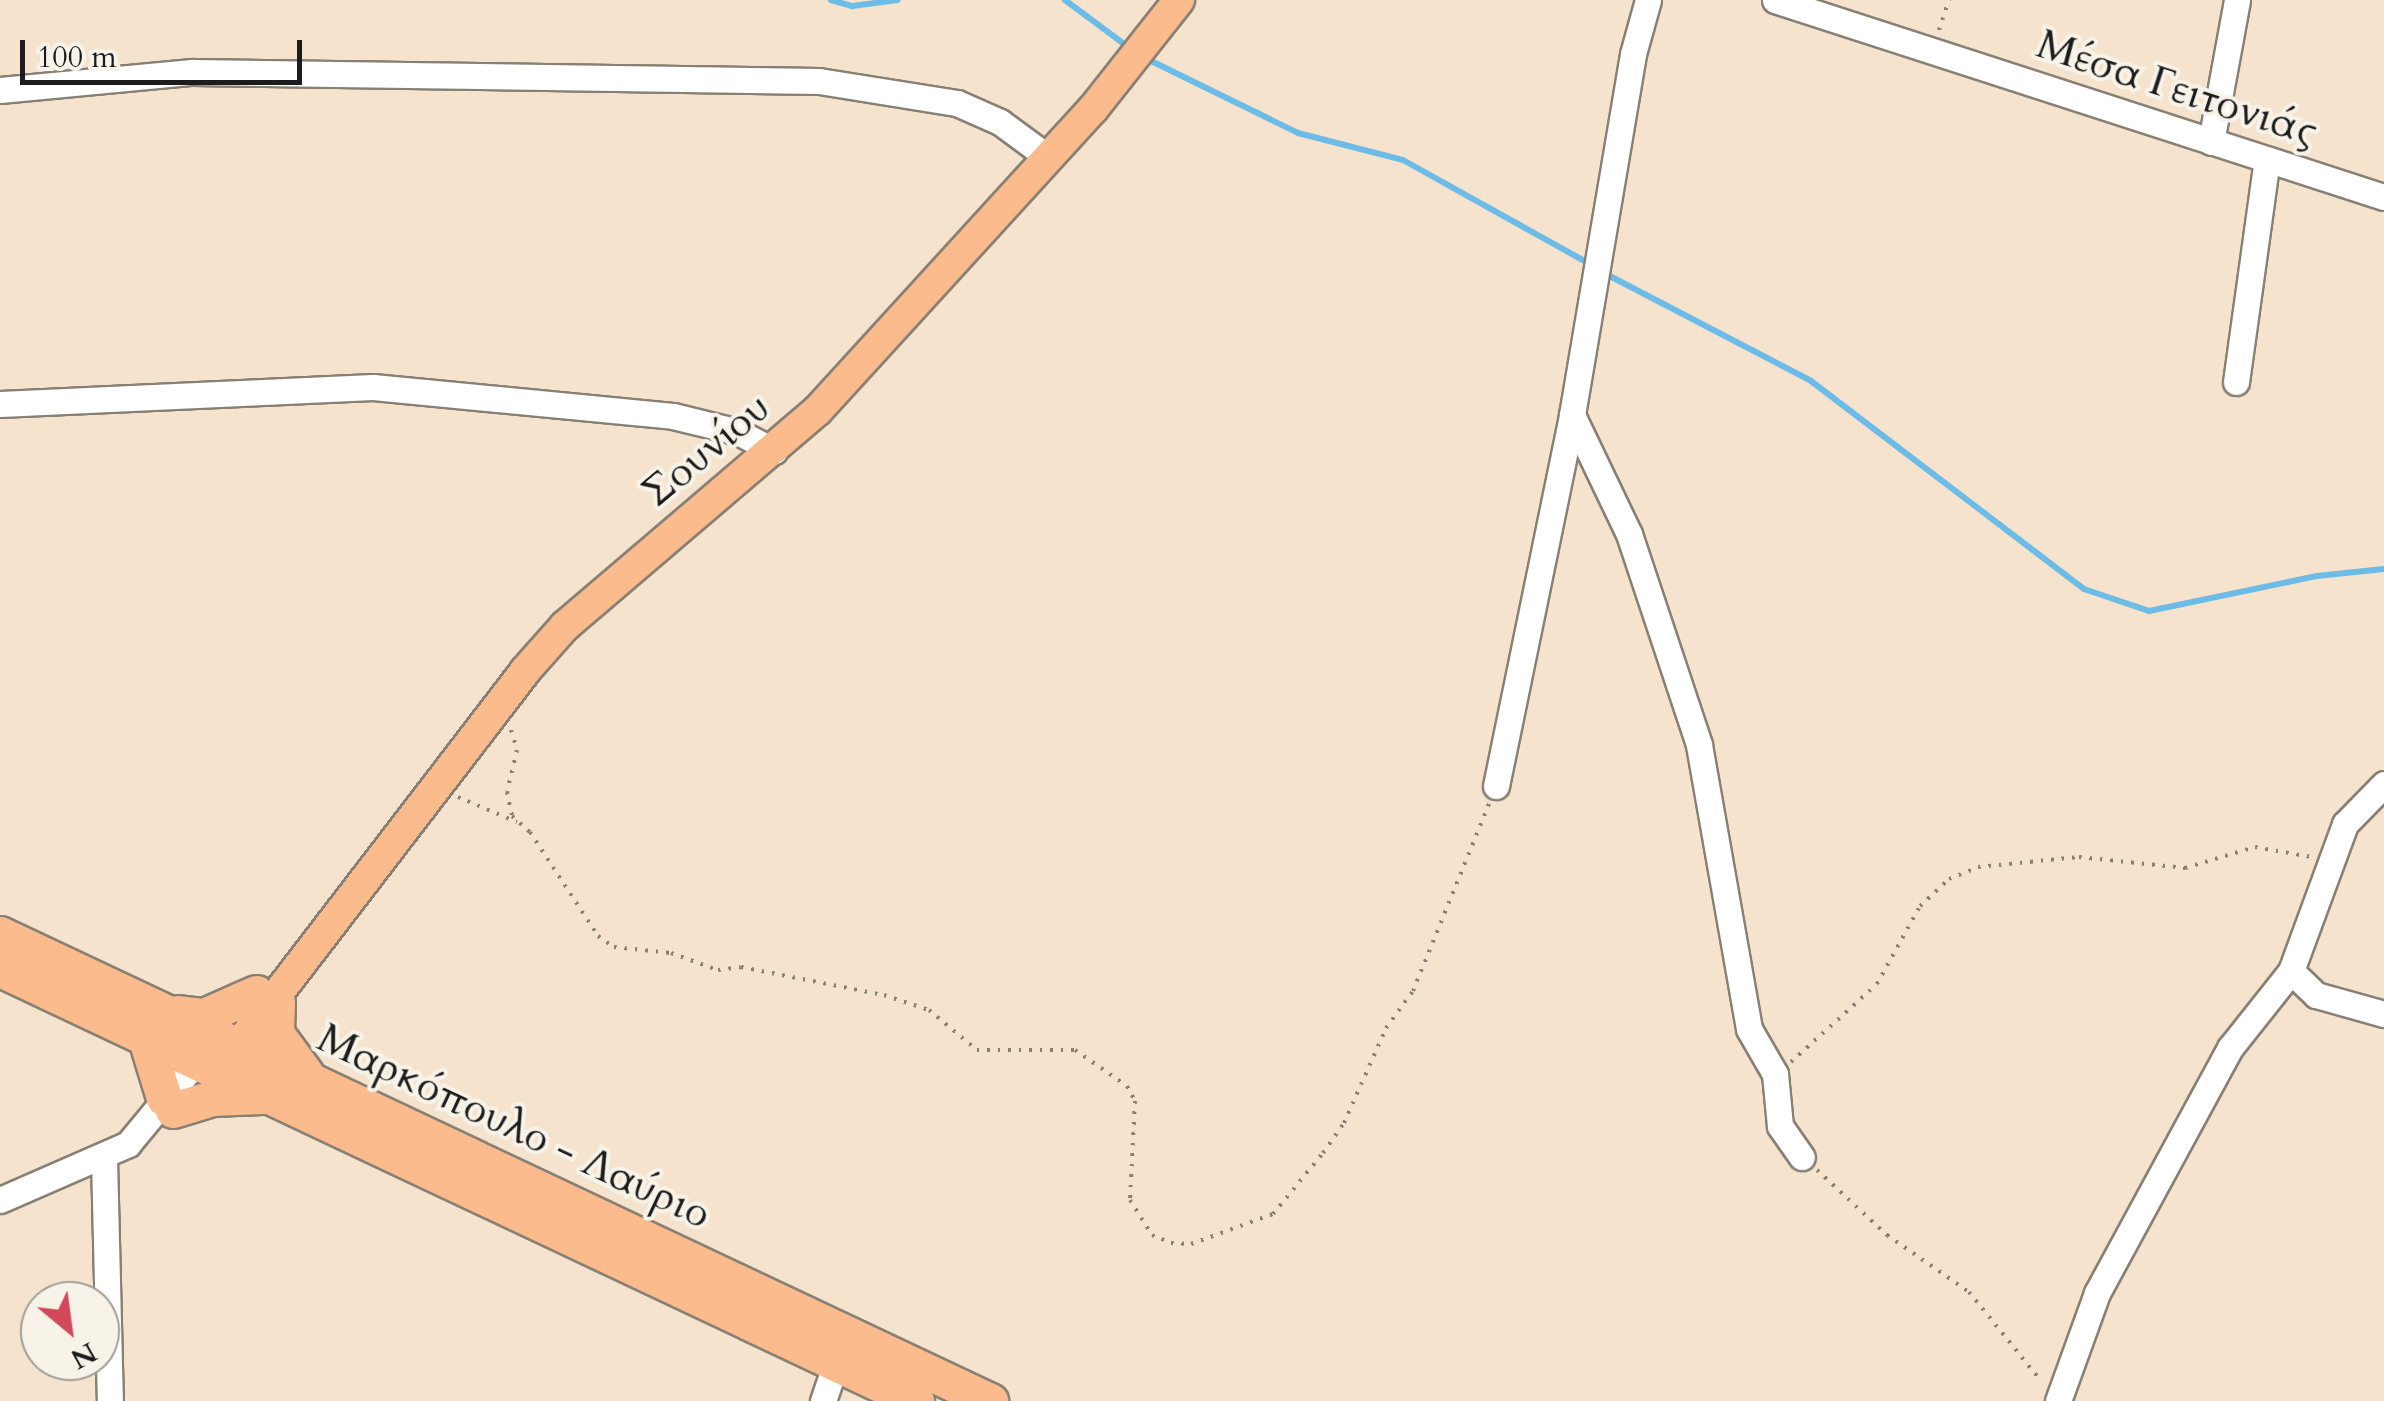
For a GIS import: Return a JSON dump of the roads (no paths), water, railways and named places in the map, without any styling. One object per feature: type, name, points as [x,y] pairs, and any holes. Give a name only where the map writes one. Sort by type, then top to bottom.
[{"type":"highway","name":"Μαρκόπουλο - Λαύριο","points":[[0,934],[152,1024]]},
{"type":"highway","name":"Μαρκόπουλο - Λαύριο","points":[[0,969],[152,1024],[217,1054],[314,1081],[990,1401]]},
{"type":"highway","points":[[268,1095],[212,1098],[162,1110],[152,1024],[204,1016],[266,998],[284,1051],[314,1081]]},
{"type":"highway","name":"Μαρκόπουλο - Λαύριο","points":[[217,1054],[268,1095],[916,1401]]},
{"type":"main road","name":"Σουνίου","points":[[217,1054],[293,968],[496,708],[566,626],[774,451],[878,348],[1048,158],[1178,0]]},
{"type":"street","points":[[1496,786],[1572,415],[1592,271],[1648,0]]},
{"type":"street","name":"Μέσα Γειτονιάς","points":[[1775,0],[2384,197]]},
{"type":"street","points":[[2211,142],[2237,0]]},
{"type":"street","points":[[0,90],[192,72],[819,81],[957,102],[1000,122],[1048,158]]},
{"type":"street","points":[[2236,382],[2266,160]]},
{"type":"street","points":[[0,404],[372,386],[674,416],[738,432],[774,451]]},
{"type":"street","points":[[1572,415],[1629,534],[1699,745],[1749,1029],[1775,1074],[1780,1126],[1802,1157]]},
{"type":"street","points":[[2064,1399],[2097,1293],[2230,1048],[2291,970],[2331,853],[2345,824],[2384,784]]},
{"type":"street","points":[[2291,970],[2316,995],[2384,1014]]},
{"type":"street","points":[[0,1200],[104,1159],[162,1110],[217,1054]]},
{"type":"street","points":[[104,1159],[110,1401]]},
{"type":"street","points":[[823,1401],[836,1363]]},
{"type":"waterway","points":[[831,0],[852,6],[898,0]]},
{"type":"waterway","points":[[1065,0],[1128,47]]},
{"type":"waterway","points":[[1143,57],[1298,133],[1403,160],[1592,265]]},
{"type":"waterway","points":[[1602,272],[1811,381],[2084,589],[2149,611],[2317,576],[2384,569]]}]
